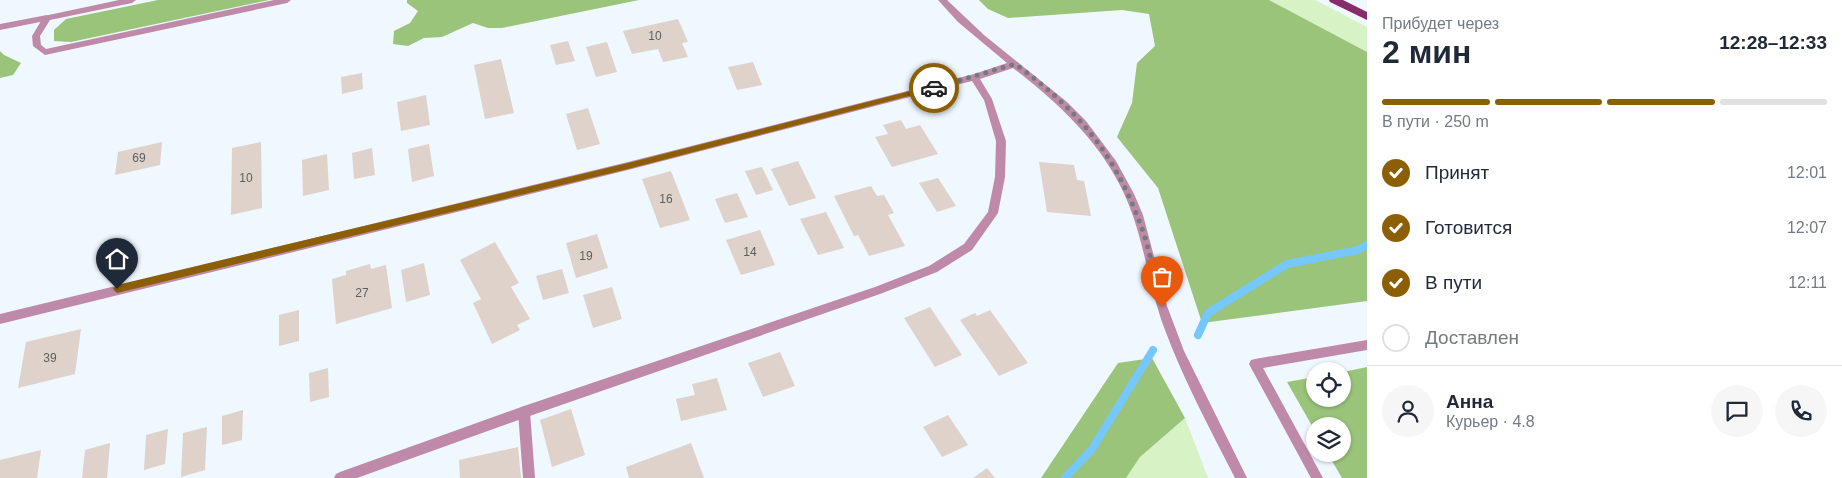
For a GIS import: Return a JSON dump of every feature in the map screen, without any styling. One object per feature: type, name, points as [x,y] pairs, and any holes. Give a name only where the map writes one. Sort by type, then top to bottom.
[{"type":"main road","points":[[1334,0],[1367,16]]},
{"type":"street","points":[[0,27],[132,0]]},
{"type":"street","points":[[47,18],[36,36],[37,46],[45,52],[287,0]]},
{"type":"street","points":[[942,0],[979,37],[1059,98],[1081,120],[1100,144],[1117,172],[1141,224],[1162,307],[1191,381],[1241,478]]},
{"type":"street","points":[[0,319],[628,166],[974,77],[1015,64]]},
{"type":"street","points":[[340,478],[358,475],[524,412],[876,292],[934,269],[968,247],[993,213],[1000,177],[1001,141],[988,99],[974,77]]},
{"type":"street","points":[[1317,478],[1255,364],[1367,345]]},
{"type":"street","points":[[524,412],[529,478]]},
{"type":"green space","points":[[158,0],[269,0],[71,42],[54,41],[54,30],[66,19]]},
{"type":"green space","points":[[407,0],[639,0],[502,28],[488,28],[473,23],[442,37],[424,38],[408,46],[393,44],[394,31],[410,23],[418,11],[407,3]]},
{"type":"green space","points":[[979,0],[1269,0],[1367,52],[1367,301],[1202,323],[1158,188],[1117,137],[1132,103],[1137,63],[1155,46],[1149,14],[1122,10],[1008,18],[988,9]]},
{"type":"green space","points":[[1269,0],[1315,0],[1367,27],[1367,52]]},
{"type":"green space","points":[[0,51],[21,63],[13,75],[0,78]]},
{"type":"green space","points":[[1152,358],[1185,418],[1140,457],[1126,478],[1041,478],[1118,363]]},
{"type":"green space","points":[[1367,367],[1367,478],[1342,478],[1333,462],[1351,462],[1351,417],[1307,417],[1287,382],[1306,379],[1306,407],[1351,407],[1351,370]]},
{"type":"green space","points":[[1185,418],[1208,478],[1126,478],[1140,457]]},
{"type":"building","points":[[678,19],[688,42],[682,43],[688,57],[663,62],[658,49],[632,54],[623,31]]},
{"type":"building","points":[[568,41],[575,61],[556,65],[550,45]]},
{"type":"building","points":[[607,42],[617,72],[596,77],[586,47]]},
{"type":"building","points":[[501,59],[514,113],[485,119],[474,65]]},
{"type":"building","points":[[753,62],[762,85],[737,90],[728,67]]},
{"type":"building","points":[[362,73],[363,89],[342,94],[341,77]]},
{"type":"building","points":[[426,95],[430,125],[401,131],[397,102]]},
{"type":"building","points":[[588,108],[600,144],[577,150],[566,114]]},
{"type":"building","points":[[901,120],[906,129],[920,125],[938,154],[892,167],[875,137],[888,134],[883,125]]},
{"type":"building","points":[[162,142],[160,165],[115,175],[118,152]]},
{"type":"building","points":[[261,142],[262,208],[231,215],[232,148]]},
{"type":"building","points":[[429,144],[434,176],[412,182],[408,149]]},
{"type":"building","points":[[372,148],[375,175],[354,179],[352,153]]},
{"type":"building","points":[[327,154],[329,190],[303,196],[302,160]]},
{"type":"building","points":[[798,161],[816,198],[789,206],[771,169]]},
{"type":"building","points":[[1039,162],[1074,165],[1077,180],[1084,181],[1091,216],[1047,212]]},
{"type":"building","points":[[762,167],[773,190],[756,195],[745,171]]},
{"type":"building","points":[[671,171],[690,220],[660,228],[642,179]]},
{"type":"building","points":[[938,178],[956,206],[937,212],[919,183]]},
{"type":"building","points":[[871,186],[877,196],[884,195],[894,213],[888,215],[905,246],[869,256],[858,235],[854,236],[834,196]]},
{"type":"building","points":[[737,193],[748,217],[725,223],[715,199]]},
{"type":"building","points":[[826,212],[844,248],[818,255],[800,219]]},
{"type":"building","points":[[760,230],[775,265],[741,275],[726,240]]},
{"type":"building","points":[[597,234],[608,268],[576,278],[566,243]]},
{"type":"building","points":[[495,242],[519,283],[511,287],[530,319],[517,325],[520,330],[492,344],[473,303],[481,299],[460,260]]},
{"type":"building","points":[[424,263],[430,295],[406,302],[401,270]]},
{"type":"building","points":[[370,264],[371,269],[386,265],[392,308],[336,324],[332,279],[346,275],[346,271]]},
{"type":"building","points":[[562,269],[569,293],[543,300],[536,276]]},
{"type":"building","points":[[612,287],[622,319],[593,328],[583,295]]},
{"type":"building","points":[[930,307],[962,355],[935,367],[904,318]]},
{"type":"building","points":[[299,310],[299,341],[279,346],[279,315]]},
{"type":"building","points":[[990,310],[1028,363],[999,376],[960,320],[975,313],[977,316]]},
{"type":"building","points":[[81,329],[75,374],[18,388],[26,342]]},
{"type":"building","points":[[780,352],[795,386],[763,397],[748,363]]},
{"type":"building","points":[[328,368],[329,397],[310,402],[309,373]]},
{"type":"building","points":[[717,378],[727,410],[681,421],[676,399],[695,395],[692,384]]},
{"type":"building","points":[[571,409],[585,455],[552,467],[540,420]]},
{"type":"building","points":[[243,410],[242,440],[222,445],[222,416]]},
{"type":"building","points":[[948,415],[968,445],[942,457],[923,427]]},
{"type":"building","points":[[207,427],[205,470],[181,477],[183,433]]},
{"type":"building","points":[[168,429],[165,464],[144,470],[146,435]]},
{"type":"building","points":[[110,443],[107,478],[82,478],[85,450]]},
{"type":"building","points":[[691,443],[704,478],[629,478],[626,467]]},
{"type":"building","points":[[518,447],[521,478],[460,478],[459,460]]},
{"type":"building","points":[[41,450],[37,478],[0,478],[0,460]]},
{"type":"building","points":[[987,468],[995,478],[973,478]]},
{"type":"waterway","points":[[1198,335],[1208,313],[1287,264],[1358,250],[1367,245]]},
{"type":"waterway","points":[[1065,478],[1092,449],[1153,350]]},
{"type":"way so far","points":[[934,88],[1015,64],[1059,98],[1081,120],[1100,144],[1117,172],[1141,224],[1162,307]]},
{"type":"route","points":[[117,289],[628,166],[934,88]]}]
